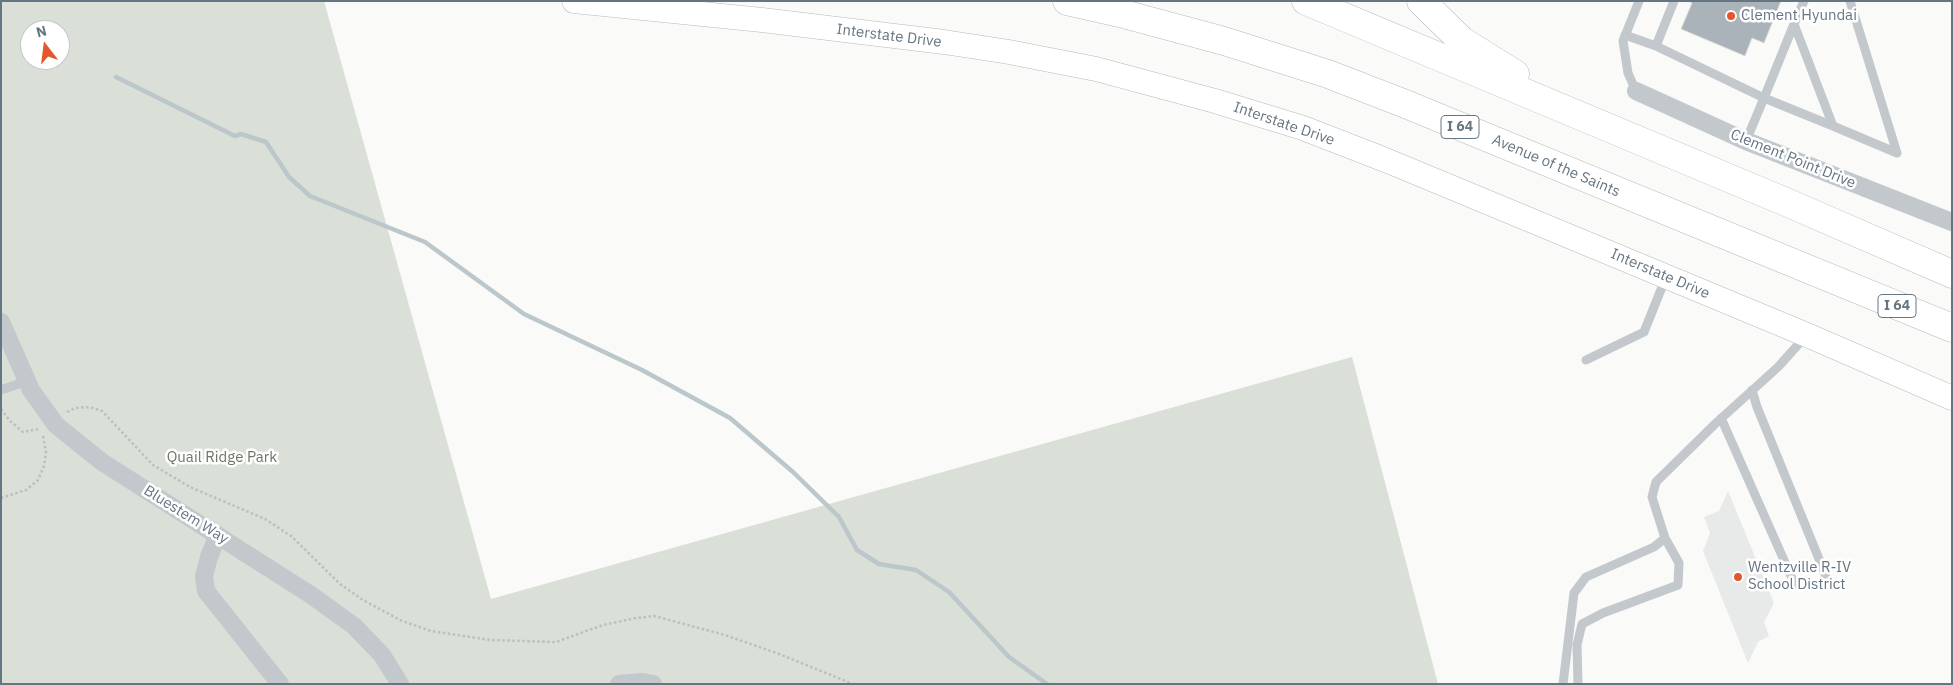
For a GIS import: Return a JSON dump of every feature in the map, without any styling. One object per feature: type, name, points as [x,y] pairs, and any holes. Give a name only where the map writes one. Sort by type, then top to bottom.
[{"type":"highway","name":"Avenue of the Saints","points":[[1067,1],[1216,38],[1328,74],[1952,328]]},
{"type":"highway","points":[[1306,1],[1952,274]]},
{"type":"highway","points":[[1421,1],[1462,41],[1584,117]]},
{"type":"main road","name":"Interstate Drive","points":[[574,1],[752,19],[944,42],[1010,52],[1096,69],[1215,101],[1303,128],[1422,175],[1807,335],[1952,398]]},
{"type":"street","name":"Clement Point Drive","points":[[1636,91],[1746,141],[1952,222]]},
{"type":"street","name":"Bluestem Way","points":[[1,322],[31,390],[53,420],[102,462],[311,595],[354,626],[382,656],[400,684]]},
{"type":"street","points":[[218,535],[204,576],[206,590],[280,684]]},
{"type":"street","points":[[618,684],[643,682],[653,684]]},
{"type":"lane","points":[[1636,91],[1628,73],[1623,41],[1639,1]]},
{"type":"lane","points":[[1656,46],[1674,1]]},
{"type":"lane","points":[[1746,141],[1804,1]]},
{"type":"lane","points":[[1625,35],[1656,46],[1764,98],[1898,153],[1850,1]]},
{"type":"lane","points":[[1794,24],[1833,126]]},
{"type":"lane","points":[[1586,360],[1644,332],[1666,277]]},
{"type":"lane","points":[[1578,684],[1577,645],[1582,624],[1603,613],[1678,585],[1679,563],[1664,538],[1652,497],[1656,482],[1721,418],[1778,367],[1807,335]]},
{"type":"lane","points":[[1,390],[27,381]]},
{"type":"lane","points":[[1721,418],[1795,585],[1821,583],[1826,576],[1752,390]]},
{"type":"lane","points":[[1563,684],[1574,593],[1586,577],[1654,547],[1664,538]]},
{"type":"path","points":[[1,408],[10,421],[23,432],[43,428],[46,453],[44,466],[38,480],[26,490],[1,498]]},
{"type":"path","points":[[53,420],[75,408],[93,408],[102,411],[152,465],[190,487],[264,519],[290,536],[340,584],[363,600],[402,621],[431,632],[490,640],[556,642],[603,625],[654,616],[725,635],[779,654],[853,684]]},
{"type":"shaded area","name":"Wentzville R-IV School District","points":[[1728,491],[1774,603],[1764,622],[1769,636],[1758,642],[1748,663],[1703,551],[1710,533],[1704,517],[1719,511]]},
{"type":"green space","name":"Quail Ridge Park","points":[[1,1],[324,1],[491,599],[1352,357],[1438,684],[1,684]]},
{"type":"building","name":"Clement Hyundai","points":[[1688,1],[1781,1],[1764,43],[1752,38],[1745,56],[1681,29],[1692,3]]},
{"type":"waterway","points":[[116,77],[235,136],[241,134],[266,142],[289,177],[310,196],[425,242],[524,314],[642,370],[730,418],[793,472],[839,517],[857,550],[879,564],[916,570],[949,592],[1009,657],[1047,684]]},
{"type":"place","name":"Clement Hyundai","points":[[1731,16]]},
{"type":"place","name":"Wentzville R-IV School District","points":[[1738,577]]}]
